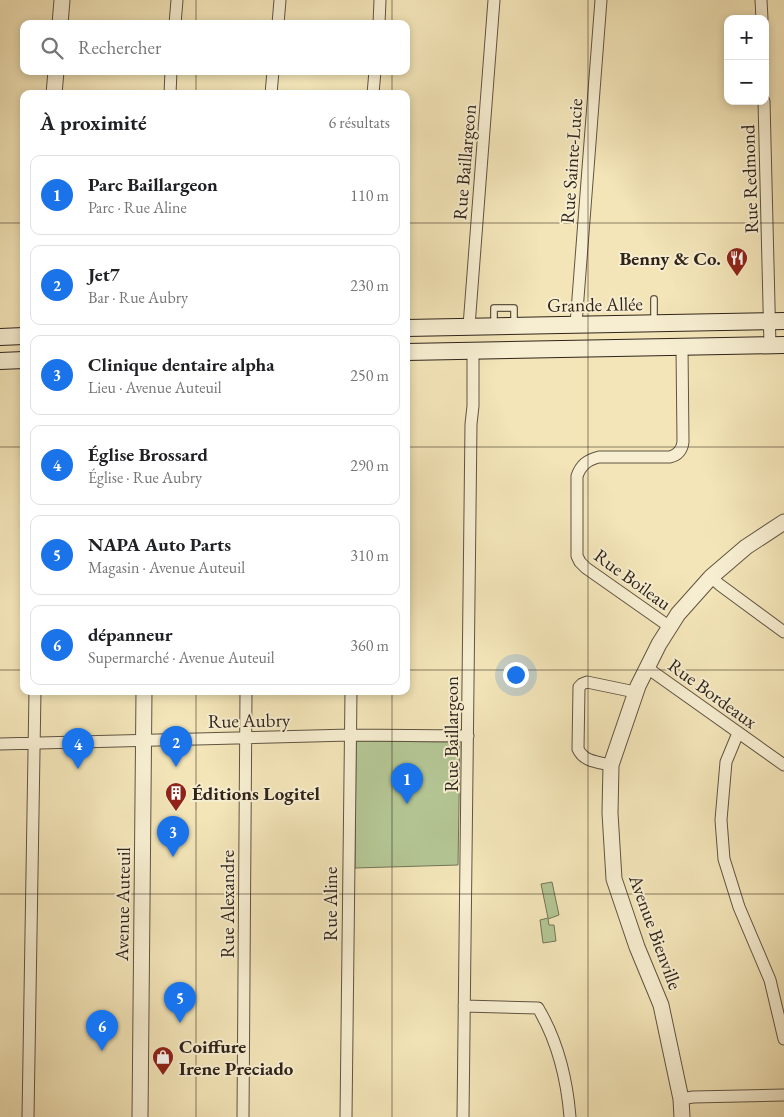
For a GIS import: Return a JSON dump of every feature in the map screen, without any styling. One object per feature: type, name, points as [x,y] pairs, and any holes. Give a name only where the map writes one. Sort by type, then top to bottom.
[{"type":"main road","name":"Grande Allée","points":[[410,328],[777,321]]},
{"type":"main road","points":[[0,337],[20,336]]},
{"type":"main road","points":[[410,352],[777,345]]},
{"type":"main road","points":[[0,361],[20,360]]},
{"type":"street","points":[[60,20],[62,0]]},
{"type":"street","points":[[175,20],[177,0]]},
{"type":"street","points":[[278,20],[280,0]]},
{"type":"street","points":[[379,20],[380,0]]},
{"type":"street","name":"Rue Baillargeon","points":[[469,326],[494,0]]},
{"type":"street","name":"Rue Sainte-Lucie","points":[[576,324],[600,0]]},
{"type":"street","points":[[761,0],[762,15]]},
{"type":"street","points":[[54,90],[56,75]]},
{"type":"street","points":[[170,90],[171,75]]},
{"type":"street","points":[[271,90],[273,75]]},
{"type":"street","points":[[373,90],[375,75]]},
{"type":"street","name":"Rue Redmond","points":[[764,105],[777,345]]},
{"type":"street","name":"Rue Boileau","points":[[670,627],[580,562],[577,556],[578,476],[580,469],[590,459],[599,457],[670,457],[675,456],[681,451],[683,442],[682,347]]},
{"type":"street","name":"Rue Baillargeon","points":[[463,1117],[473,351]]},
{"type":"street","name":"Avenue Bienville","points":[[682,1117],[681,1099],[661,1005],[637,947],[614,878],[610,813],[611,765],[635,692],[646,668],[670,627],[710,577],[753,542],[784,522]]},
{"type":"street","points":[[710,577],[784,632]]},
{"type":"street","name":"Rue Bordeaux","points":[[646,668],[784,765]]},
{"type":"street","points":[[611,765],[586,759],[581,756],[578,749],[579,687],[587,682],[616,686],[635,692]]},
{"type":"street","points":[[28,1117],[35,695]]},
{"type":"street","name":"Avenue Auteuil","points":[[140,1117],[144,695]]},
{"type":"street","name":"Rue Alexandre","points":[[243,1117],[246,695]]},
{"type":"street","name":"Rue Aline","points":[[346,1117],[351,695]]},
{"type":"street","points":[[738,733],[726,762],[721,820],[724,859],[739,907],[770,980],[784,1039]]},
{"type":"street","name":"Rue Aubry","points":[[0,744],[350,735],[468,736]]},
{"type":"street","points":[[464,1006],[538,1008],[548,1025],[562,1068],[570,1117]]},
{"type":"street","points":[[681,1099],[784,1095]]},
{"type":"lane","points":[[654,299],[654,323]]},
{"type":"green space","points":[[356,741],[460,742],[458,865],[355,868]]},
{"type":"green space","points":[[552,882],[559,915],[548,919],[549,925],[554,925],[556,941],[543,943],[540,920],[548,918],[541,884]]},
{"type":"place","name":"Benny & Co.","points":[[737,277]]},
{"type":"place","name":"Jet7","points":[[176,767]]},
{"type":"place","name":"Église Brossard","points":[[78,769]]},
{"type":"place","name":"Parc Baillargeon","points":[[407,804]]},
{"type":"place","name":"Éditions Logitel","points":[[176,812]]},
{"type":"place","name":"Clinique dentaire alpha","points":[[173,857]]},
{"type":"place","name":"NAPA Auto Parts","points":[[180,1023]]},
{"type":"place","name":"dépanneur","points":[[102,1051]]},
{"type":"place","name":"Coiffure Irene Preciado","points":[[163,1076]]}]
